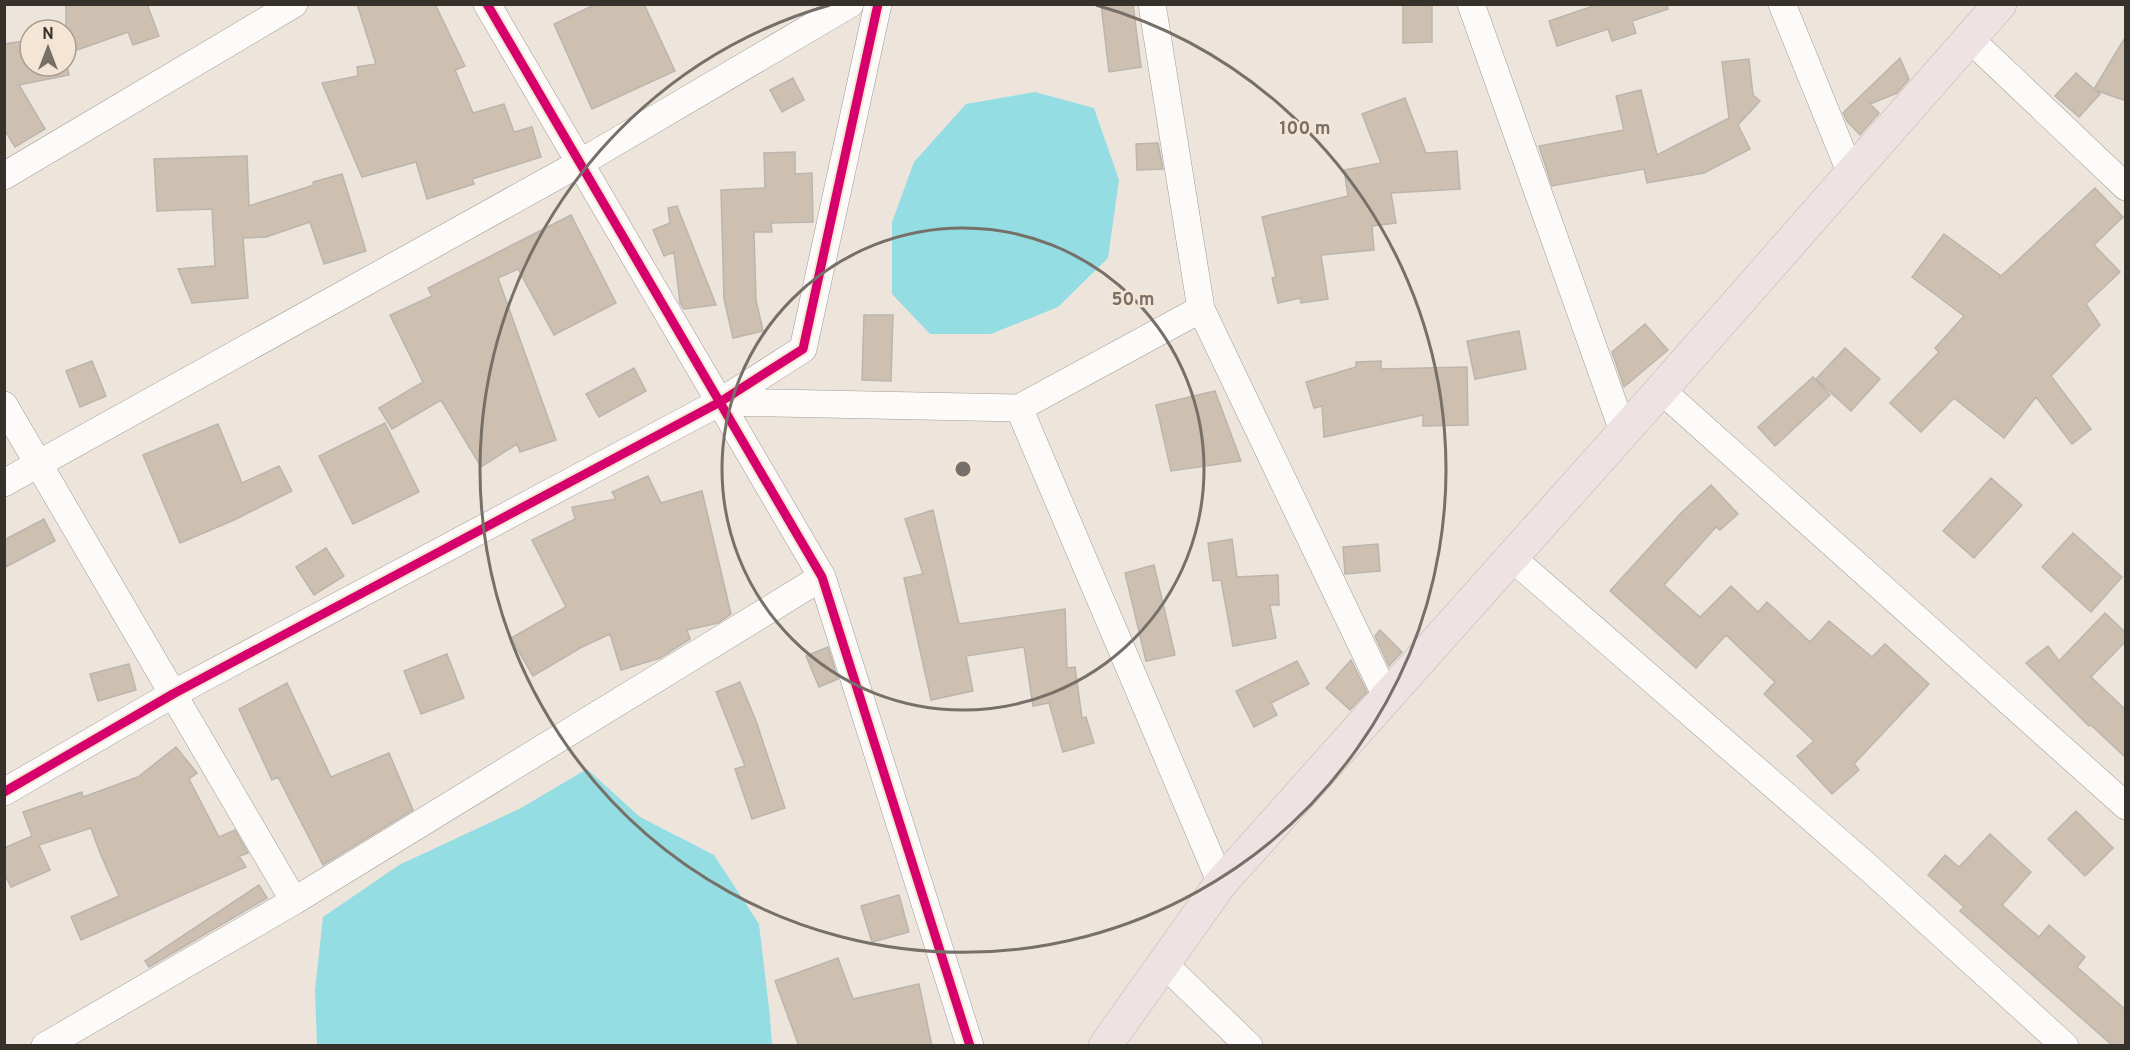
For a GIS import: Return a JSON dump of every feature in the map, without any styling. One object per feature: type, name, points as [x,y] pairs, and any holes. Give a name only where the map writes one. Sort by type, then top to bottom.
[{"type":"highway","points":[[1105,1046],[1221,883],[1661,390],[2000,4]]},
{"type":"street","points":[[4,176],[294,4]]},
{"type":"street","points":[[487,4],[822,577],[970,1046]]},
{"type":"street","points":[[4,483],[580,164],[850,4]]},
{"type":"street","points":[[4,792],[173,694],[720,402],[803,349],[878,4]]},
{"type":"street","points":[[1152,4],[1201,309],[1386,696]]},
{"type":"street","points":[[1471,4],[1623,430]]},
{"type":"street","points":[[1782,4],[1851,174]]},
{"type":"street","points":[[1970,39],[2126,186]]},
{"type":"street","points":[[720,402],[1019,408],[1201,309]]},
{"type":"street","points":[[1661,390],[2126,806]]},
{"type":"street","points":[[4,405],[294,901]]},
{"type":"street","points":[[1019,408],[1221,883]]},
{"type":"street","points":[[1511,557],[1869,868],[2065,1046]]},
{"type":"street","points":[[45,1046],[81,1037],[294,901],[822,577]]},
{"type":"street","points":[[1163,963],[1249,1046]]},
{"type":"water","points":[[1035,92],[1094,108],[1119,180],[1108,258],[1058,307],[991,334],[930,334],[892,294],[892,222],[914,162],[966,104]]},
{"type":"water","points":[[587,769],[640,817],[714,855],[759,924],[772,1045],[317,1045],[315,990],[323,917],[399,865],[521,808]]},
{"type":"building","points":[[66,4],[147,4],[159,36],[133,45],[128,32],[78,50],[78,18],[66,18]]},
{"type":"building","points":[[357,4],[435,4],[465,66],[455,70],[473,113],[504,104],[514,132],[532,127],[541,157],[472,179],[474,184],[427,199],[416,162],[362,177],[322,83],[358,76],[357,67],[376,64]]},
{"type":"building","points":[[596,4],[644,4],[675,71],[592,109],[554,24]]},
{"type":"building","points":[[1101,4],[1133,4],[1141,67],[1109,72]]},
{"type":"building","points":[[1403,4],[1432,4],[1432,42],[1403,43]]},
{"type":"building","points":[[1599,4],[1667,4],[1668,9],[1632,21],[1636,33],[1612,41],[1608,29],[1557,46],[1549,21]]},
{"type":"building","points":[[2126,36],[2126,101],[2095,90],[2100,94],[2079,117],[2055,96],[2076,73],[2094,89]]},
{"type":"building","points":[[18,42],[18,78],[54,78],[19,85],[45,129],[15,147],[4,129],[4,44]]},
{"type":"building","points":[[1900,58],[1909,79],[1897,93],[1870,104],[1879,113],[1860,135],[1843,113]]},
{"type":"building","points":[[1749,59],[1753,95],[1760,101],[1738,125],[1750,149],[1704,173],[1647,183],[1644,169],[1552,186],[1539,146],[1624,130],[1616,96],[1641,90],[1657,155],[1729,118],[1722,62]]},
{"type":"building","points":[[793,78],[804,100],[782,112],[770,90]]},
{"type":"building","points":[[1405,98],[1426,153],[1457,151],[1460,189],[1391,193],[1396,223],[1372,226],[1374,250],[1321,255],[1328,299],[1301,303],[1300,298],[1278,303],[1272,278],[1276,277],[1262,217],[1348,196],[1344,170],[1381,163],[1362,114]]},
{"type":"building","points":[[1158,143],[1163,169],[1137,170],[1136,144]]},
{"type":"building","points":[[795,152],[795,174],[812,173],[813,222],[771,223],[772,232],[754,232],[756,300],[763,331],[733,338],[724,299],[721,190],[765,188],[764,153]]},
{"type":"building","points":[[247,156],[249,206],[314,185],[313,182],[342,174],[366,251],[324,264],[310,222],[266,237],[243,238],[248,298],[192,303],[178,269],[215,266],[212,209],[157,211],[154,159]]},
{"type":"building","points":[[2095,188],[2123,217],[2094,245],[2120,272],[2086,304],[2100,325],[2051,376],[2091,429],[2072,444],[2036,397],[2004,438],[1954,398],[1921,432],[1890,403],[1939,352],[1935,348],[1964,316],[1912,277],[1944,234],[2000,275],[1999,278]]},
{"type":"building","points":[[677,206],[716,305],[684,309],[680,303],[674,252],[664,256],[653,230],[670,223],[668,208]]},
{"type":"building","points":[[571,215],[616,303],[554,335],[518,269],[498,278],[556,440],[520,452],[517,444],[481,467],[441,400],[392,429],[379,408],[423,382],[390,315],[432,296],[428,288]]},
{"type":"building","points":[[864,315],[893,315],[891,381],[862,380]]},
{"type":"building","points":[[1645,324],[1668,350],[1624,387],[1612,352]]},
{"type":"building","points":[[1519,331],[1526,369],[1475,379],[1467,341]]},
{"type":"building","points":[[1845,348],[1880,379],[1851,411],[1816,379]]},
{"type":"building","points":[[92,361],[106,396],[80,407],[66,371]]},
{"type":"building","points":[[1381,361],[1381,369],[1467,367],[1468,425],[1423,426],[1423,415],[1324,437],[1322,406],[1314,408],[1306,382],[1356,367],[1356,362]]},
{"type":"building","points":[[634,368],[646,391],[599,417],[586,394]]},
{"type":"building","points":[[1813,377],[1830,395],[1775,446],[1758,427]]},
{"type":"building","points":[[1215,391],[1241,461],[1171,471],[1156,405]]},
{"type":"building","points":[[385,423],[419,492],[353,524],[319,456]]},
{"type":"building","points":[[218,424],[242,483],[279,466],[292,491],[234,520],[180,543],[143,455]]},
{"type":"building","points":[[648,476],[661,503],[702,491],[731,614],[718,623],[687,630],[690,639],[660,658],[621,670],[610,634],[582,647],[533,676],[511,638],[566,607],[532,540],[575,519],[572,507],[616,499],[612,492]]},
{"type":"building","points":[[1991,478],[2022,505],[1974,558],[1943,531]]},
{"type":"building","points":[[1711,485],[1738,514],[1720,530],[1716,527],[1664,585],[1700,617],[1731,586],[1758,612],[1767,602],[1810,642],[1829,621],[1872,657],[1885,644],[1929,684],[1854,764],[1859,770],[1832,794],[1797,756],[1814,741],[1764,694],[1775,682],[1726,635],[1696,668],[1610,591],[1681,513]]},
{"type":"building","points":[[933,510],[959,624],[1065,609],[1067,668],[1075,667],[1082,718],[1086,717],[1094,743],[1063,752],[1049,703],[1033,706],[1024,647],[966,656],[973,691],[931,700],[904,578],[923,574],[905,519]]},
{"type":"building","points":[[44,519],[55,541],[4,568],[4,540]]},
{"type":"building","points":[[2073,533],[2122,577],[2091,612],[2042,567]]},
{"type":"building","points":[[1232,539],[1237,577],[1278,575],[1279,605],[1270,605],[1276,638],[1233,646],[1221,580],[1213,581],[1208,543]]},
{"type":"building","points":[[1378,544],[1380,571],[1345,574],[1343,547]]},
{"type":"building","points":[[326,548],[344,576],[314,595],[296,567]]},
{"type":"building","points":[[1154,565],[1175,655],[1146,661],[1125,573]]},
{"type":"building","points":[[2105,613],[2126,633],[2126,641],[2091,677],[2126,710],[2126,758],[2091,725],[2089,726],[2026,663],[2048,646],[2059,661]]},
{"type":"building","points":[[1380,630],[1402,652],[1389,666],[1375,636]]},
{"type":"building","points":[[828,647],[838,679],[819,687],[806,656]]},
{"type":"building","points":[[447,654],[464,698],[421,714],[404,671]]},
{"type":"building","points":[[1351,660],[1367,692],[1350,710],[1326,688]]},
{"type":"building","points":[[1297,661],[1309,684],[1271,703],[1277,715],[1254,727],[1236,691]]},
{"type":"building","points":[[129,664],[136,690],[98,701],[90,674]]},
{"type":"building","points":[[740,682],[756,721],[785,808],[752,819],[735,769],[745,766],[716,692]]},
{"type":"building","points":[[287,683],[331,777],[389,753],[413,810],[323,865],[278,777],[272,780],[239,709]]},
{"type":"building","points":[[176,747],[197,773],[189,779],[219,837],[235,830],[248,853],[239,856],[246,867],[81,940],[71,917],[119,896],[91,828],[39,845],[50,870],[11,887],[4,873],[4,848],[32,836],[23,812],[82,792],[83,797],[138,777]]},
{"type":"building","points":[[2076,811],[2113,848],[2085,876],[2048,839]]},
{"type":"building","points":[[1990,834],[2031,872],[2002,905],[2039,937],[2049,925],[2085,957],[2077,967],[2126,1010],[2126,1046],[2113,1046],[1960,911],[1964,907],[1928,875],[1945,855],[1959,867]]},
{"type":"building","points":[[259,885],[267,898],[149,967],[145,961]]},
{"type":"building","points":[[899,895],[909,932],[872,942],[861,906]]},
{"type":"building","points":[[838,958],[853,999],[919,984],[932,1046],[799,1046],[775,981]]},
{"type":"cycle path","points":[[487,4],[822,577],[970,1046]]},
{"type":"cycle path","points":[[4,792],[173,694],[720,402],[803,349],[878,4]]}]
